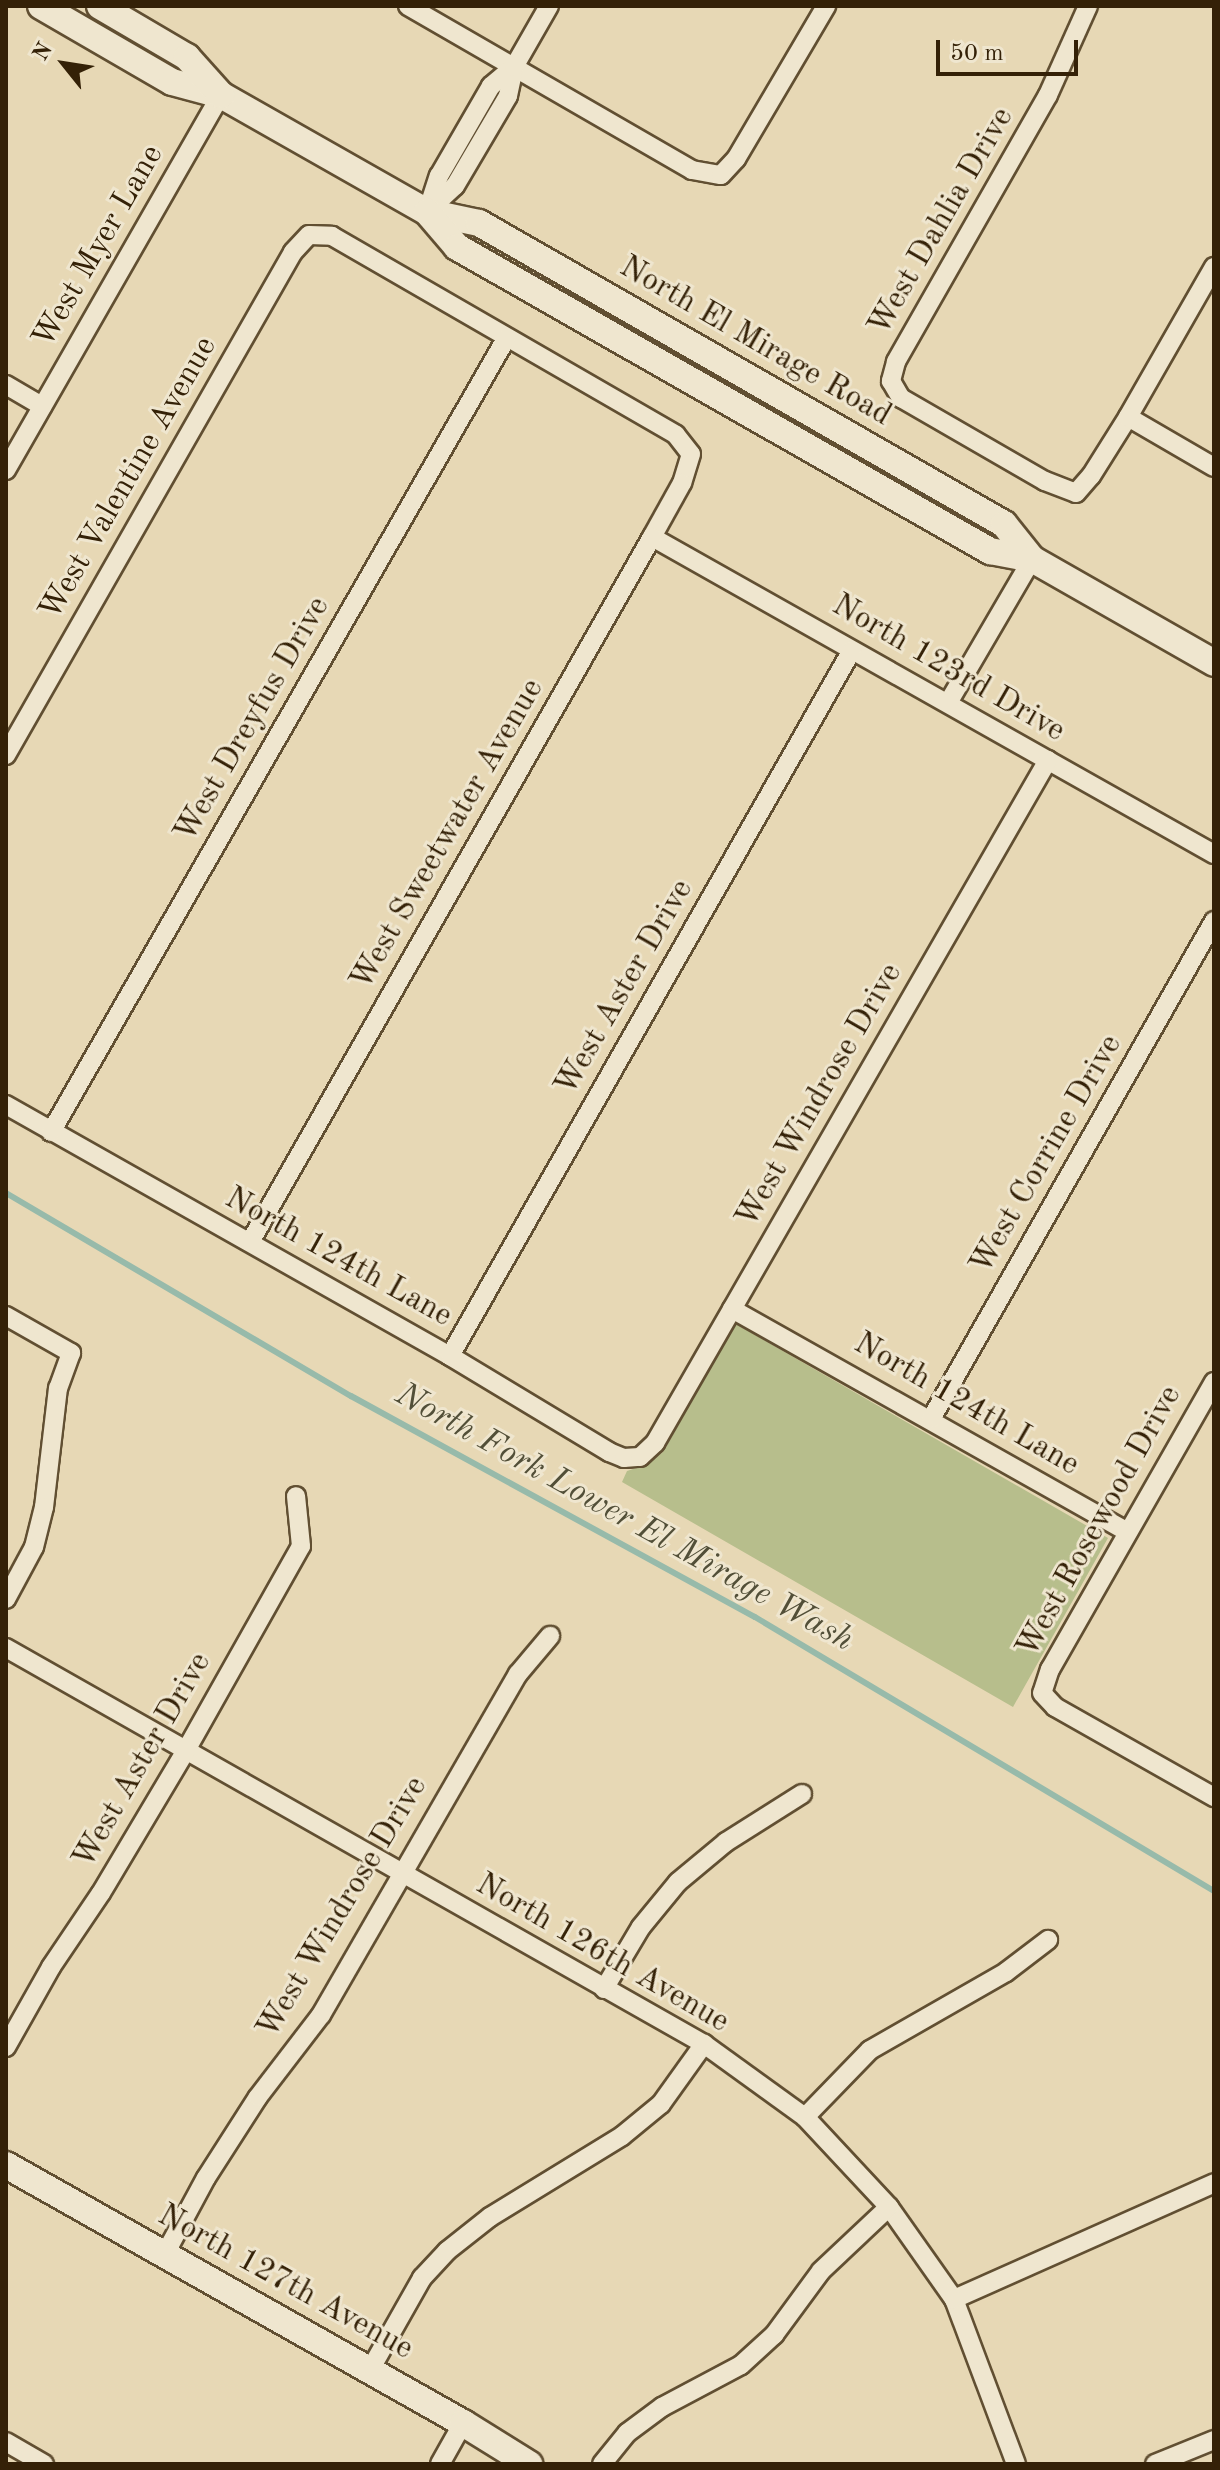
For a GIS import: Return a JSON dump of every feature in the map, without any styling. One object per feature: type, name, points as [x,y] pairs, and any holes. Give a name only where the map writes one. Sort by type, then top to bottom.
[{"type":"main road","name":"North El Mirage Road","points":[[41,6],[172,82],[221,95],[427,212],[457,247],[990,551],[1032,559],[1214,663]]},
{"type":"main road","name":"North El Mirage Road","points":[[100,6],[187,57],[221,95]]},
{"type":"main road","name":"North 127th Avenue","points":[[6,2165],[463,2423],[529,2464]]},
{"type":"street","points":[[408,6],[692,170],[721,175],[736,159],[826,6]]},
{"type":"street","points":[[427,212],[439,176],[491,86],[514,67],[549,6]]},
{"type":"street","name":"West Dahlia Drive","points":[[1088,6],[1048,95],[896,362],[891,381],[901,398],[1045,481],[1076,493],[1091,476],[1128,417]]},
{"type":"street","name":"West Myer Lane","points":[[6,470],[221,95]]},
{"type":"street","name":"West Valentine Avenue","points":[[6,755],[293,252],[309,235],[332,236],[507,337]]},
{"type":"street","points":[[1214,267],[1128,417],[1214,467]]},
{"type":"street","name":"West Sweetwater Avenue","points":[[250,1242],[652,537],[682,483],[691,454],[676,435],[507,337]]},
{"type":"street","name":"West Dreyfus Drive","points":[[51,1132],[507,337]]},
{"type":"street","points":[[6,385],[42,406]]},
{"type":"street","name":"North 123rd Drive","points":[[652,537],[1214,854]]},
{"type":"street","points":[[948,703],[1032,559]]},
{"type":"street","name":"West Aster Drive","points":[[450,1356],[852,650]]},
{"type":"street","name":"West Windrose Drive","points":[[640,1457],[655,1443],[1048,760]]},
{"type":"street","name":"West Corrine Drive","points":[[931,1419],[1214,921]]},
{"type":"street","name":"North 124th Lane","points":[[6,1105],[450,1356],[609,1452],[624,1458],[640,1457]]},
{"type":"street","name":"North 124th Lane","points":[[732,1309],[1128,1532]]},
{"type":"street","points":[[6,1316],[71,1353],[58,1388],[44,1507],[34,1547],[6,1599]]},
{"type":"street","name":"West Rosewood Drive","points":[[1214,1382],[1050,1669],[1042,1693],[1055,1707],[1214,1797]]},
{"type":"street","name":"West Aster Drive","points":[[6,2047],[51,1967],[101,1893],[185,1752],[301,1546],[296,1496]]},
{"type":"street","name":"West Windrose Drive","points":[[165,2254],[206,2178],[258,2097],[321,2015],[518,1674],[550,1636]]},
{"type":"street","name":"North 126th Avenue","points":[[6,1648],[704,2044],[805,2117],[889,2207],[954,2299],[1016,2464]]},
{"type":"street","points":[[604,1989],[641,1927],[678,1882],[726,1842],[802,1794]]},
{"type":"street","points":[[805,2117],[870,2050],[1006,1972],[1048,1940]]},
{"type":"street","points":[[370,2370],[422,2278],[447,2251],[490,2217],[622,2136],[661,2104],[704,2044]]},
{"type":"street","points":[[954,2299],[1214,2183]]},
{"type":"street","points":[[602,2464],[627,2433],[662,2407],[741,2365],[774,2335],[821,2271],[889,2207]]},
{"type":"street","points":[[440,2464],[463,2423]]},
{"type":"street","points":[[1155,2464],[1214,2440]]},
{"type":"street","points":[[6,2442],[44,2464]]},
{"type":"green space","points":[[736,1324],[1108,1538],[1013,1707],[622,1482],[627,1471],[645,1465],[663,1452]]},
{"type":"waterway","name":"North Fork Lower El Mirage Wash","points":[[6,1193],[351,1396],[755,1617],[1214,1891]]}]
